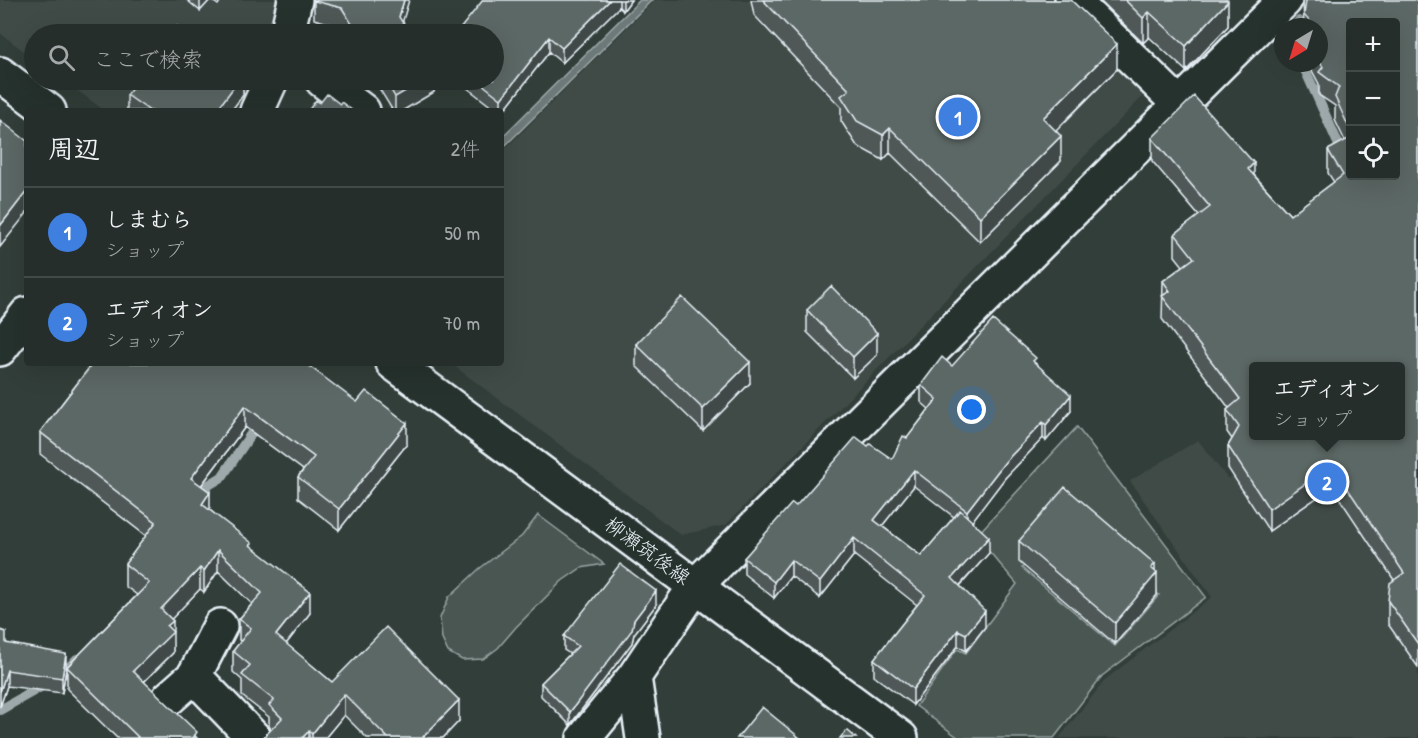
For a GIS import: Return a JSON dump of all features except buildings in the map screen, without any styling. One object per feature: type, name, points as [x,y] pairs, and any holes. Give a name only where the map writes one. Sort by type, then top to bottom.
[{"type":"street","points":[[289,24],[295,0]]},
{"type":"street","points":[[1072,0],[1180,105]]},
{"type":"street","points":[[584,738],[634,677],[696,585],[1285,0]]},
{"type":"street","points":[[0,74],[45,108]]},
{"type":"street","points":[[258,108],[266,90]]},
{"type":"street","points":[[335,90],[359,108]]},
{"type":"street","points":[[0,349],[24,318]]},
{"type":"street","name":"柳瀬筑後線","points":[[397,366],[901,738]]},
{"type":"street","points":[[169,698],[194,676],[220,626]]},
{"type":"street","points":[[194,676],[254,738]]},
{"type":"street","points":[[634,677],[644,738]]},
{"type":"shaded area","points":[[0,0],[280,0],[273,24],[24,24],[24,51],[0,33]]},
{"type":"shaded area","points":[[640,0],[652,0],[504,146],[504,135]]},
{"type":"shaded area","points":[[655,0],[1064,0],[1152,87],[726,525],[681,535],[454,366],[504,366],[504,149]]},
{"type":"shaded area","points":[[77,90],[253,90],[247,108],[101,108]]},
{"type":"shaded area","points":[[1418,349],[1418,738],[1059,738],[1106,679],[1212,597],[1130,481],[1198,440],[1228,479],[1286,440],[1405,440],[1404,362]]},
{"type":"shaded area","points":[[1077,427],[1206,597],[1102,676],[1054,738],[959,738],[916,706],[957,649],[966,653],[1017,584],[976,536]],"holes":[[[1038,549],[1154,590],[1159,595],[1115,646],[1022,568]]]},
{"type":"shaded area","points":[[538,515],[604,564],[581,568],[562,581],[498,648],[483,659],[462,660],[448,652],[442,639],[440,618],[449,597],[479,569],[522,536]]},
{"type":"waterway","points":[[1306,72],[1346,161]]},
{"type":"waterway","points":[[196,500],[207,486],[222,477],[259,422]]},
{"type":"waterway","points":[[0,710],[62,675],[77,659]]},
{"type":"place","name":"しまむら","points":[[958,117]]},
{"type":"place","name":"エディオン","points":[[1327,482]]}]
